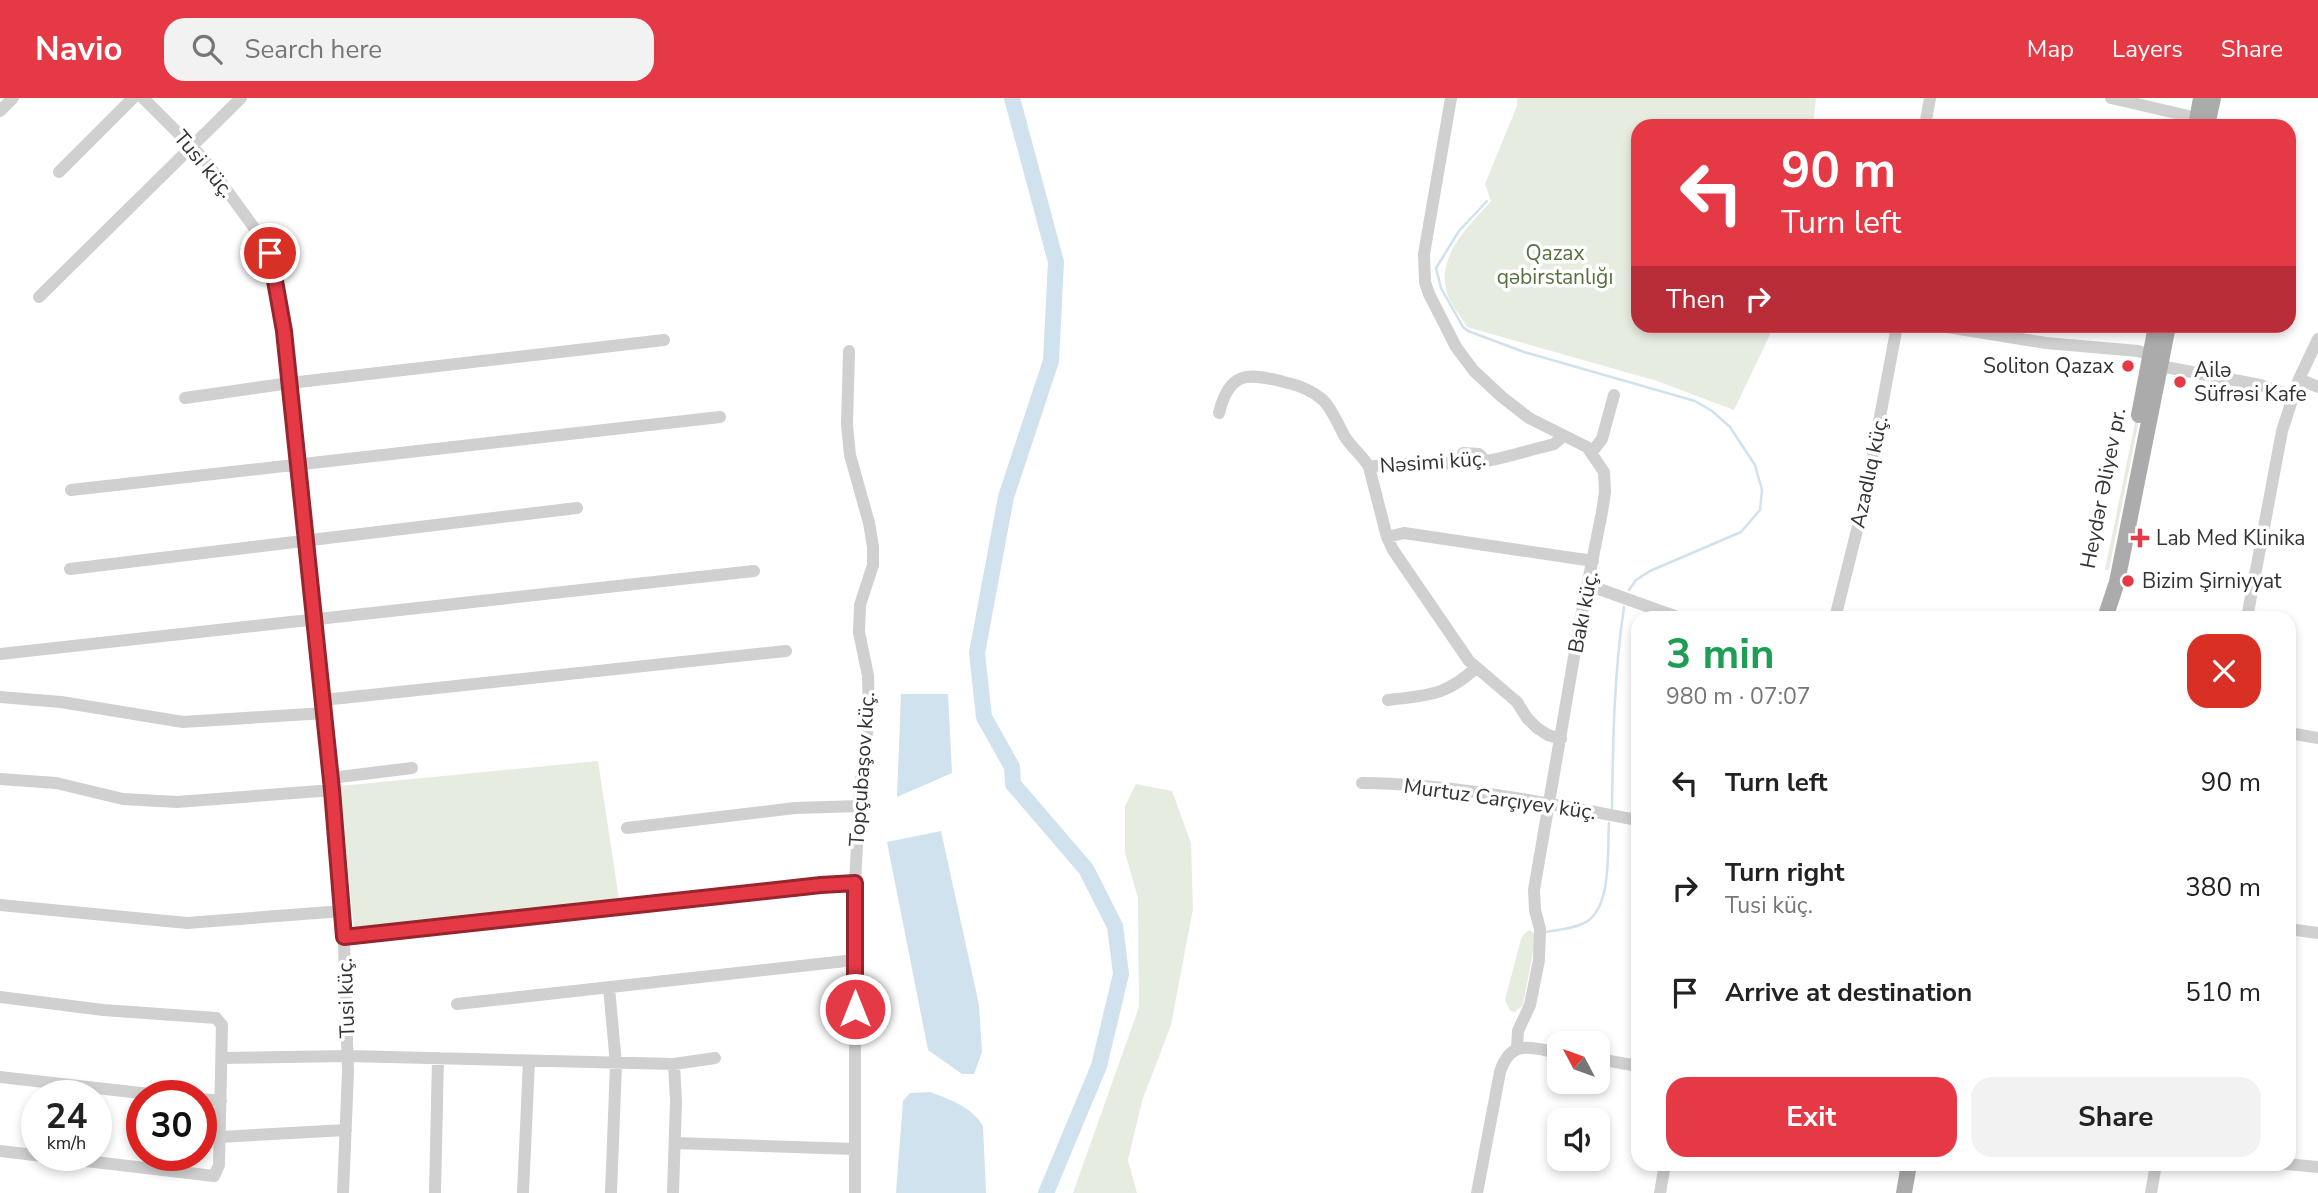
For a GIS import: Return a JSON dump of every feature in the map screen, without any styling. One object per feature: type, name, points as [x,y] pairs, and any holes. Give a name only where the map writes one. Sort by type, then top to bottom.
[{"type":"main road","points":[[2200,119],[2201,98]]},
{"type":"main road","points":[[2202,119],[2213,98]]},
{"type":"main road","points":[[2156,333],[2157,359]]},
{"type":"main road","points":[[2107,611],[2117,582],[2157,359],[2166,333]]},
{"type":"main road","points":[[1904,1193],[1908,1171]]},
{"type":"street","points":[[0,111],[13,98]]},
{"type":"street","points":[[59,172],[133,98]]},
{"type":"street","name":"Tusi küç.","points":[[143,98],[193,147],[270,253],[290,383],[343,911],[348,1056],[344,1193]]},
{"type":"street","points":[[39,297],[241,98]]},
{"type":"street","points":[[1451,98],[1424,254],[1425,282],[1429,294],[1456,347],[1469,365],[1513,405],[1540,424],[1576,440],[1592,452],[1602,439],[1614,395]]},
{"type":"street","points":[[1926,119],[1930,98]]},
{"type":"street","points":[[2111,98],[2186,119]]},
{"type":"street","name":"Azadlıq küç.","points":[[1837,611],[1866,490],[1896,333]]},
{"type":"street","points":[[1984,333],[2046,343],[2138,351],[2157,359],[2293,396]]},
{"type":"street","points":[[2248,611],[2272,475],[2293,396],[2318,338]]},
{"type":"street","points":[[185,398],[290,383],[664,340]]},
{"type":"street","name":"Topçubaşov küç.","points":[[849,351],[847,425],[850,455],[873,547],[873,565],[860,605],[859,632],[868,676],[869,717],[859,806],[855,883],[855,1193]]},
{"type":"street","points":[[1219,414],[1223,397],[1228,390],[1248,375],[1261,375],[1296,385],[1313,392],[1327,404],[1347,440],[1369,467]]},
{"type":"street","points":[[2299,379],[2318,387]]},
{"type":"street","points":[[71,489],[720,417]]},
{"type":"street","name":"Nəsimi küç.","points":[[1561,740],[1548,736],[1537,728],[1517,702],[1476,668],[1458,648],[1393,550],[1387,537],[1369,467],[1485,461],[1554,444],[1563,436]]},
{"type":"street","name":"Bakı küç.","points":[[1477,1193],[1500,1072],[1506,1056],[1517,1048],[1518,1031],[1530,1005],[1539,960],[1540,929],[1534,890],[1605,492],[1604,472],[1592,452]]},
{"type":"street","points":[[1463,453],[1479,454],[1485,461]]},
{"type":"street","points":[[70,569],[577,508]]},
{"type":"street","points":[[1387,537],[1404,533],[1593,561]]},
{"type":"street","points":[[0,654],[754,571]]},
{"type":"street","points":[[1588,585],[1661,611]]},
{"type":"street","points":[[0,697],[61,702],[183,722],[786,651]]},
{"type":"street","points":[[1388,700],[1445,691],[1458,684],[1476,668]]},
{"type":"street","points":[[2296,734],[2318,738]]},
{"type":"street","points":[[0,779],[55,783],[123,799],[177,802],[332,784],[412,768]]},
{"type":"street","name":"Murtuz Carçıyev küç.","points":[[1362,783],[1448,787],[1631,819]]},
{"type":"street","points":[[627,828],[795,808],[859,806]]},
{"type":"street","points":[[344,937],[855,883]]},
{"type":"street","points":[[0,905],[187,923],[343,911]]},
{"type":"street","points":[[2296,930],[2318,933]]},
{"type":"street","points":[[457,1004],[855,960]]},
{"type":"street","points":[[609,988],[615,1064],[611,1193]]},
{"type":"street","points":[[0,997],[103,1010],[216,1018],[222,1025],[218,1170],[211,1177],[0,1151]]},
{"type":"street","points":[[1517,1048],[1547,1052]]},
{"type":"street","points":[[222,1058],[348,1056],[615,1064],[674,1064],[715,1058]]},
{"type":"street","points":[[435,1193],[438,1058]]},
{"type":"street","points":[[523,1193],[529,1061]]},
{"type":"street","points":[[1610,1061],[1631,1065]]},
{"type":"street","points":[[673,1193],[677,1081],[674,1064]]},
{"type":"street","points":[[0,1077],[126,1091]]},
{"type":"street","points":[[217,1101],[221,1101]]},
{"type":"street","points":[[220,1137],[346,1130]]},
{"type":"street","points":[[675,1143],[855,1149]]},
{"type":"street","points":[[2296,1165],[2318,1167]]},
{"type":"street","points":[[1660,1193],[1664,1171]]},
{"type":"street","points":[[2151,1193],[2155,1171]]},
{"type":"green space","name":"Qazax qəbirstanlığı","points":[[1517,98],[1816,98],[1814,119],[1631,119],[1631,333],[1771,333],[1734,410],[1657,381],[1467,327],[1447,294],[1447,263],[1465,230],[1491,201],[1485,184],[1517,106]]},
{"type":"green space","points":[[2147,364],[2150,364],[2109,570],[2105,570]]},
{"type":"green space","points":[[598,761],[619,899],[354,929],[340,786]]},
{"type":"green space","points":[[1136,784],[1172,791],[1191,843],[1193,909],[1171,1025],[1142,1101],[1128,1160],[1137,1193],[1073,1193],[1139,1007],[1138,898],[1125,853],[1125,806]]},
{"type":"green space","points":[[1530,930],[1536,936],[1523,1005],[1515,1012],[1510,1011],[1505,1000],[1521,939]]},
{"type":"water","points":[[901,694],[948,694],[952,773],[897,797]]},
{"type":"water","points":[[941,831],[979,1005],[982,1052],[974,1074],[962,1074],[928,1050],[887,842]]},
{"type":"water","points":[[930,1092],[966,1109],[983,1126],[986,1193],[896,1193],[903,1101],[910,1093]]},
{"type":"waterway","points":[[1012,98],[1056,262],[1051,361],[1006,497],[977,653],[984,717],[1012,767],[1013,784],[1086,869],[1115,926],[1121,974],[1099,1066],[1046,1193]]},
{"type":"waterway","points":[[1487,201],[1459,231],[1436,268],[1441,288],[1463,327],[1524,352],[1695,401],[1712,411],[1730,427],[1755,465],[1762,490],[1760,510],[1741,532],[1650,571],[1636,580],[1629,590]]},
{"type":"waterway","points":[[1612,808],[1616,682],[1624,607]]},
{"type":"waterway","points":[[1545,932],[1582,924],[1592,917],[1599,907],[1604,894],[1608,864],[1609,823]]},
{"type":"place","name":"Soliton Qazax","points":[[2128,366]]},
{"type":"place","name":"Ailə Süfrəsi Kafe","points":[[2180,382]]},
{"type":"place","name":"Lab Med Klinika","points":[[2140,538]]},
{"type":"place","name":"Bizim Şirniyyat","points":[[2128,581]]},
{"type":"route","points":[[270,253],[284,331],[311,578],[344,937],[855,883],[855,1009]]}]
